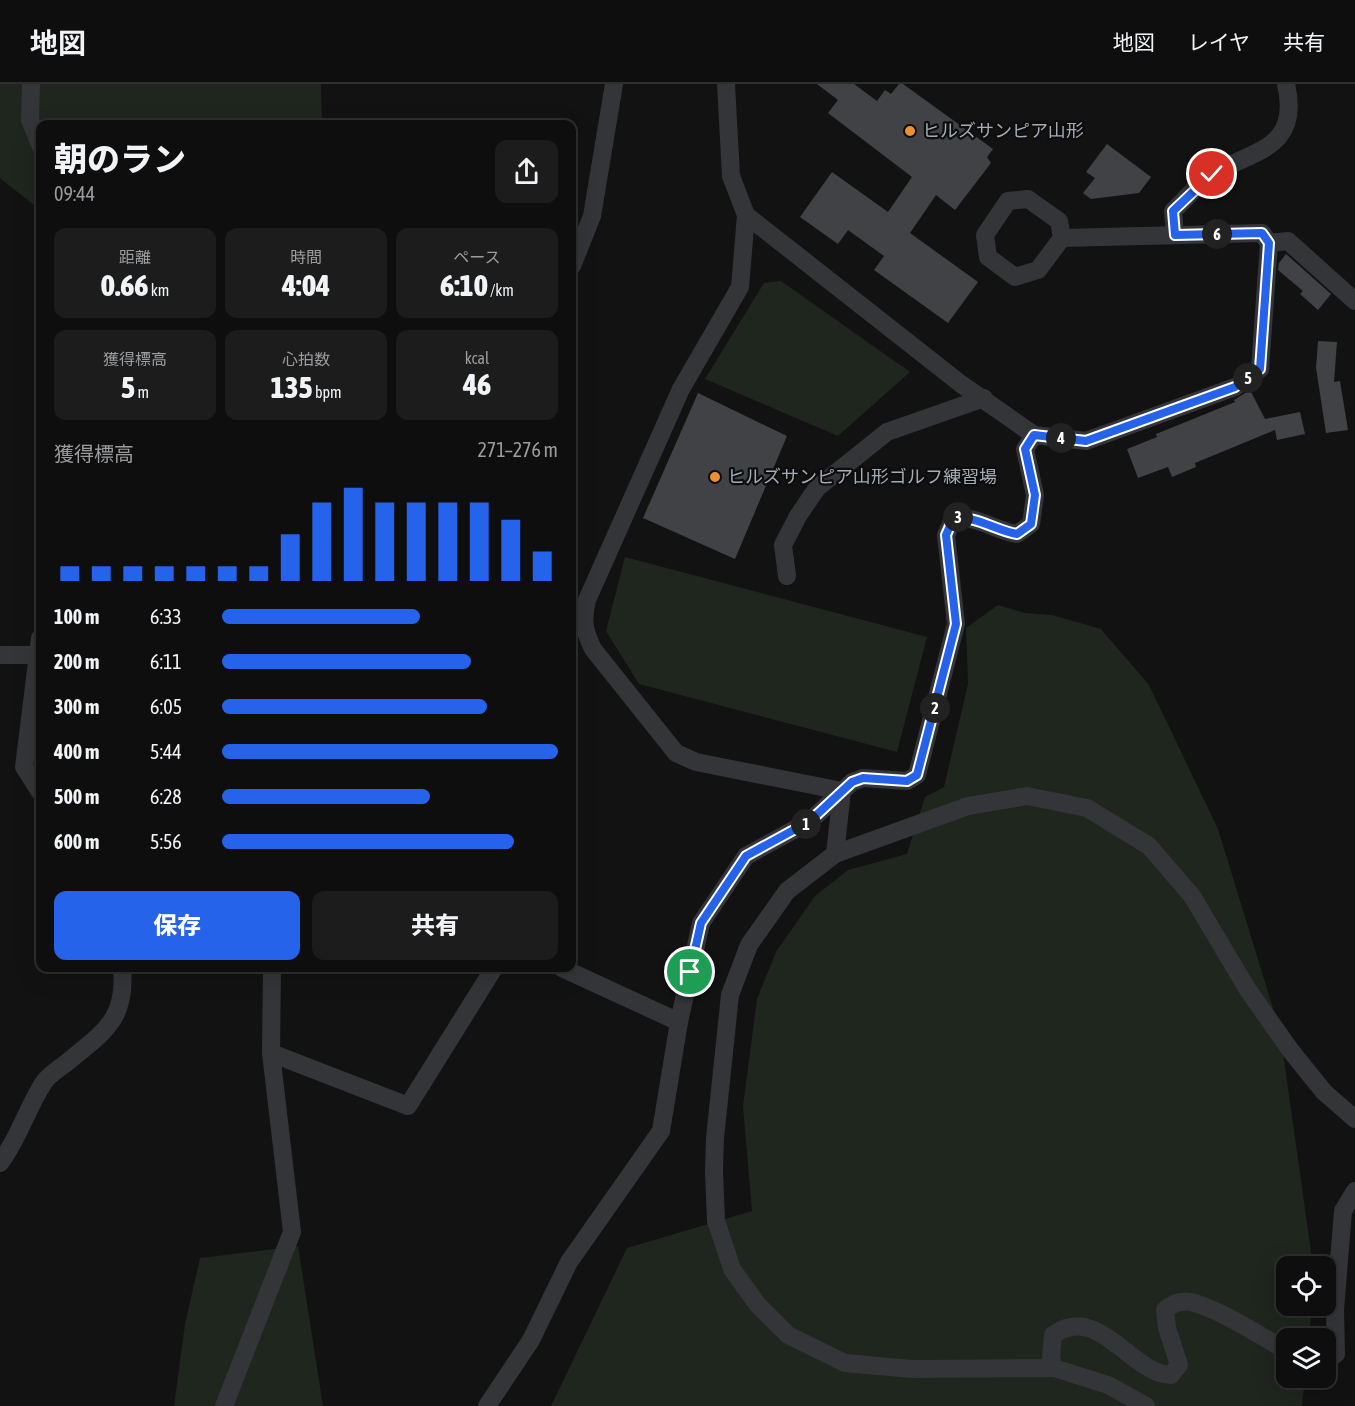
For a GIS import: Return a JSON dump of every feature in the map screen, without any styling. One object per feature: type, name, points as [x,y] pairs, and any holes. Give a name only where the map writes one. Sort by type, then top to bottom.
[{"type":"street","points":[[32,84],[30,120],[36,135]]},
{"type":"street","points":[[576,256],[592,216],[614,84]]},
{"type":"street","points":[[726,84],[731,176],[746,215],[740,287],[681,389],[663,426],[587,600],[583,615],[584,630],[593,649],[676,753],[696,762],[842,791]]},
{"type":"street","points":[[1175,235],[1173,211],[1212,174],[1270,147],[1284,129],[1288,109],[1286,84]]},
{"type":"street","points":[[1028,200],[1059,221],[1062,238],[1038,270],[1015,277],[988,257],[985,235],[1008,201],[1028,200]]},
{"type":"street","points":[[746,215],[961,384],[1034,435],[1086,441],[1235,387],[1260,369],[1269,243],[1262,233],[1062,238]]},
{"type":"street","points":[[1269,243],[1288,241],[1355,301]]},
{"type":"street","points":[[787,576],[783,545],[798,516],[817,488],[887,432],[984,398]]},
{"type":"street","points":[[487,1406],[531,1340],[569,1262],[661,1131],[678,1022],[701,923],[746,856],[810,821],[852,782],[863,778],[907,781],[917,775],[956,624],[946,535],[953,519],[962,516],[1000,531],[1017,534],[1031,524],[1035,495],[1025,449],[1034,435]]},
{"type":"street","points":[[0,655],[36,647]]},
{"type":"street","points":[[36,664],[24,767],[36,786]]},
{"type":"street","points":[[835,854],[842,791]]},
{"type":"street","points":[[1146,1406],[1108,1385],[1054,1368],[912,1369],[845,1363],[788,1335],[757,1304],[732,1269],[716,1221],[714,1171],[715,1138],[730,995],[749,945],[787,891],[835,854],[968,806],[1027,796],[1087,808],[1149,846],[1192,896],[1248,990],[1291,1051],[1324,1092],[1355,1119]]},
{"type":"street","points":[[0,1163],[14,1144],[45,1081],[102,1032],[118,1013],[124,990],[122,972]]},
{"type":"street","points":[[224,1406],[292,1232],[271,1053],[272,972]]},
{"type":"street","points":[[271,1053],[408,1106],[492,972]]},
{"type":"street","points":[[571,972],[678,1022]]},
{"type":"street","points":[[1335,1328],[1343,1211],[1355,1191]]},
{"type":"street","points":[[1054,1368],[1051,1358],[1053,1335],[1064,1327],[1085,1327],[1108,1337],[1158,1374],[1171,1375],[1179,1365],[1167,1328],[1165,1310],[1173,1303],[1191,1302],[1238,1323],[1276,1345]]},
{"type":"shaded area","points":[[0,84],[321,84],[322,120],[36,120],[36,207],[0,178]]},
{"type":"shaded area","points":[[781,281],[910,372],[838,436],[705,379],[764,283]]},
{"type":"shaded area","points":[[625,557],[927,637],[897,752],[639,684],[606,631]]},
{"type":"shaded area","points":[[998,605],[1025,613],[1052,615],[1101,629],[1149,685],[1218,829],[1280,1031],[1312,1256],[1276,1256],[1276,1316],[1311,1316],[1310,1328],[1276,1328],[1276,1388],[1304,1388],[1302,1406],[551,1406],[627,1248],[752,1211],[743,1106],[757,999],[776,952],[815,896],[848,870],[907,854],[925,797],[944,787],[968,684],[966,628]]},
{"type":"shaded area","points":[[298,1246],[323,1406],[174,1406],[185,1324],[200,1258]]},
{"type":"building","points":[[817,84],[854,84],[877,101],[885,90],[891,94],[899,84],[903,84],[993,149],[987,157],[991,163],[955,210],[936,195],[910,233],[978,282],[948,323],[874,270],[884,256],[848,230],[838,244],[800,217],[832,172],[888,212],[912,177],[828,113],[838,100]]},
{"type":"building","points":[[1107,144],[1151,177],[1139,193],[1091,199],[1083,193],[1095,178],[1086,172]]},
{"type":"building","points":[[1286,254],[1331,294],[1318,310],[1300,294],[1303,291],[1278,270],[1279,263]]},
{"type":"building","points":[[1318,341],[1337,342],[1334,382],[1340,381],[1348,430],[1326,433],[1316,368]]},
{"type":"building","points":[[1250,390],[1265,419],[1300,412],[1305,434],[1277,440],[1275,430],[1195,463],[1196,467],[1172,477],[1168,467],[1138,478],[1127,449],[1157,437],[1156,434],[1235,402],[1234,400]]},
{"type":"building","name":"ヒルズサンピア山形ゴルフ練習場","points":[[698,393],[787,436],[735,559],[643,518]]},
{"type":"place","name":"ヒルズサンピア山形","points":[[910,131]]},
{"type":"place","name":"ヒルズサンピア山形ゴルフ練習場","points":[[715,477]]},
{"type":"route","points":[[690,972],[701,923],[746,856],[810,821],[852,782],[863,778],[907,781],[917,775],[956,624],[946,535],[953,519],[962,516],[1000,531],[1017,534],[1031,524],[1035,495],[1025,449],[1034,435],[1086,441],[1235,387],[1260,369],[1269,243],[1262,233],[1175,235],[1173,211],[1212,174]]}]
